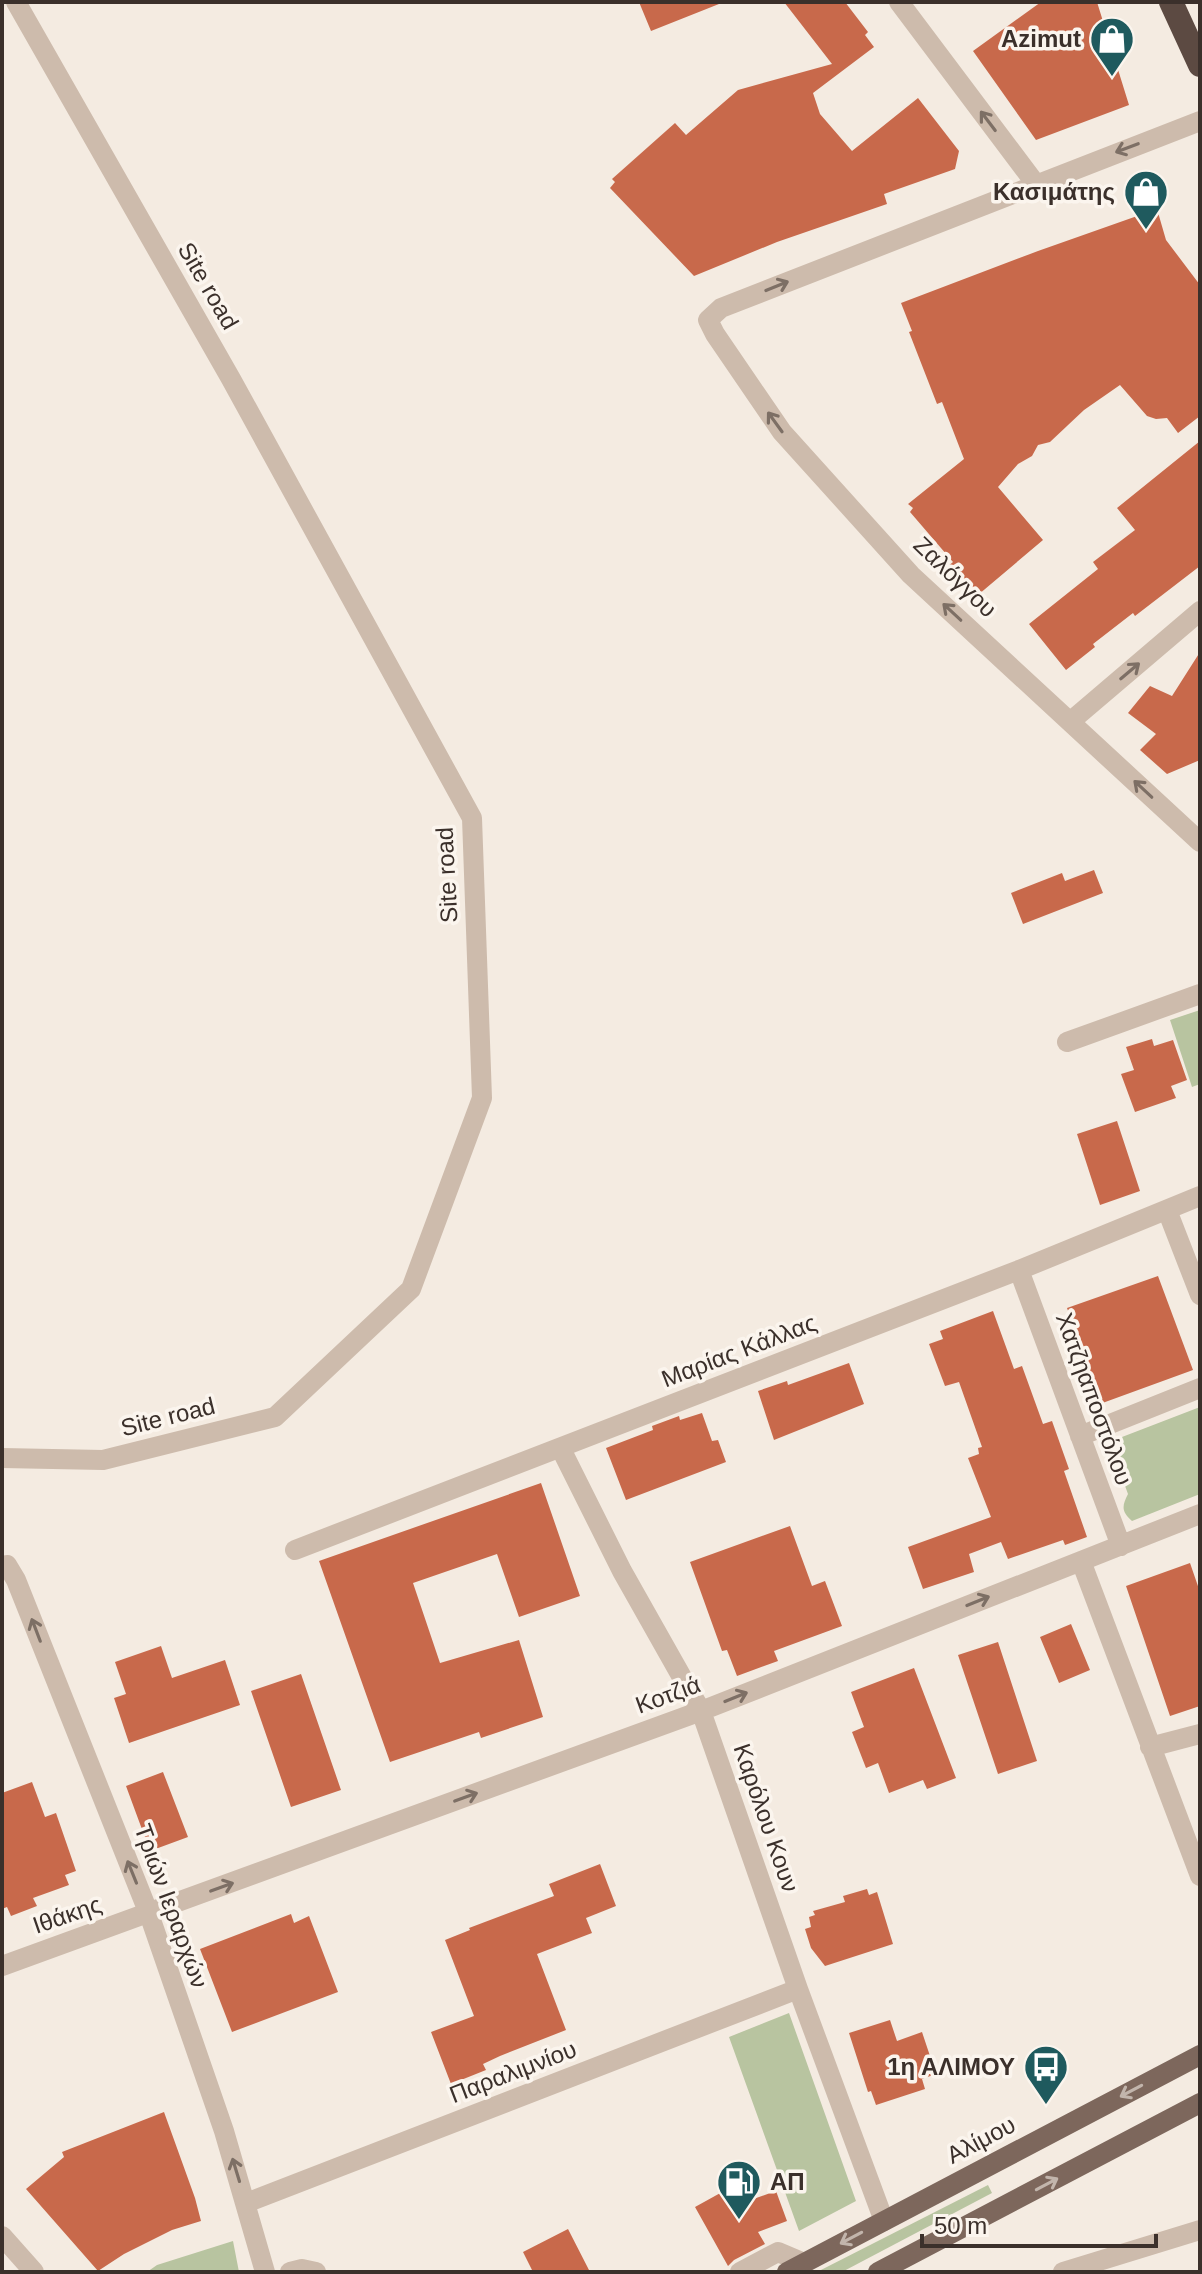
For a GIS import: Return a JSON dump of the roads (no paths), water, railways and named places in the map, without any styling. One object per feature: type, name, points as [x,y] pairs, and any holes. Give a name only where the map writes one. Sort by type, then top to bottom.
[{"type":"highway","points":[[1171,2],[1200,65]]},
{"type":"main road","name":"Αλίμου","points":[[796,2268],[1200,2055]]},
{"type":"main road","points":[[878,2272],[1200,2103]]},
{"type":"street","name":"Site road","points":[[2,1458],[103,1460],[275,1417],[411,1289],[482,1098],[472,818],[231,379],[16,2]]},
{"type":"street","points":[[899,2],[1035,183],[1200,121]]},
{"type":"street","name":"Ζαλόγγου","points":[[1035,183],[721,308],[708,320],[782,432],[911,575],[1200,842]]},
{"type":"street","points":[[1071,721],[1200,611]]},
{"type":"street","points":[[1067,1042],[1200,994]]},
{"type":"street","name":"Μαρίας Κάλλας","points":[[295,1550],[1019,1270],[1200,1196]]},
{"type":"street","points":[[1167,1210],[1200,1295]]},
{"type":"street","name":"Χατζηαποστόλου","points":[[1019,1270],[1121,1546]]},
{"type":"street","points":[[1080,1436],[1200,1388]]},
{"type":"street","name":"Καρόλου Κουν","points":[[561,1449],[622,1571],[701,1711],[798,1989],[884,2221]]},
{"type":"street","name":"Κοτζιά","points":[[149,1914],[701,1711],[1200,1514]]},
{"type":"street","points":[[1081,1561],[1200,1876]]},
{"type":"street","name":"Τριών Ιεραρχών","points":[[4,1566],[16,1580],[149,1914],[224,2131],[265,2272]]},
{"type":"street","points":[[1150,1747],[1200,1734]]},
{"type":"street","name":"Ιθάκης","points":[[2,1966],[149,1914]]},
{"type":"street","name":"Παραλιμνίου","points":[[246,2203],[798,1989]]},
{"type":"street","points":[[1063,2272],[1200,2230]]},
{"type":"street","points":[[2,2236],[34,2272]]},
{"type":"street","points":[[740,2272],[778,2252],[796,2268]]},
{"type":"street","points":[[290,2272],[302,2269],[316,2272]]},
{"type":"place","name":"Azimut","points":[[1112,78]]},
{"type":"place","name":"Κασιμάτης","points":[[1146,231]]},
{"type":"place","name":"1η ΑΛΙΜΟΥ","points":[[1046,2106]]},
{"type":"place","name":"ΑΠ","points":[[739,2221]]}]
